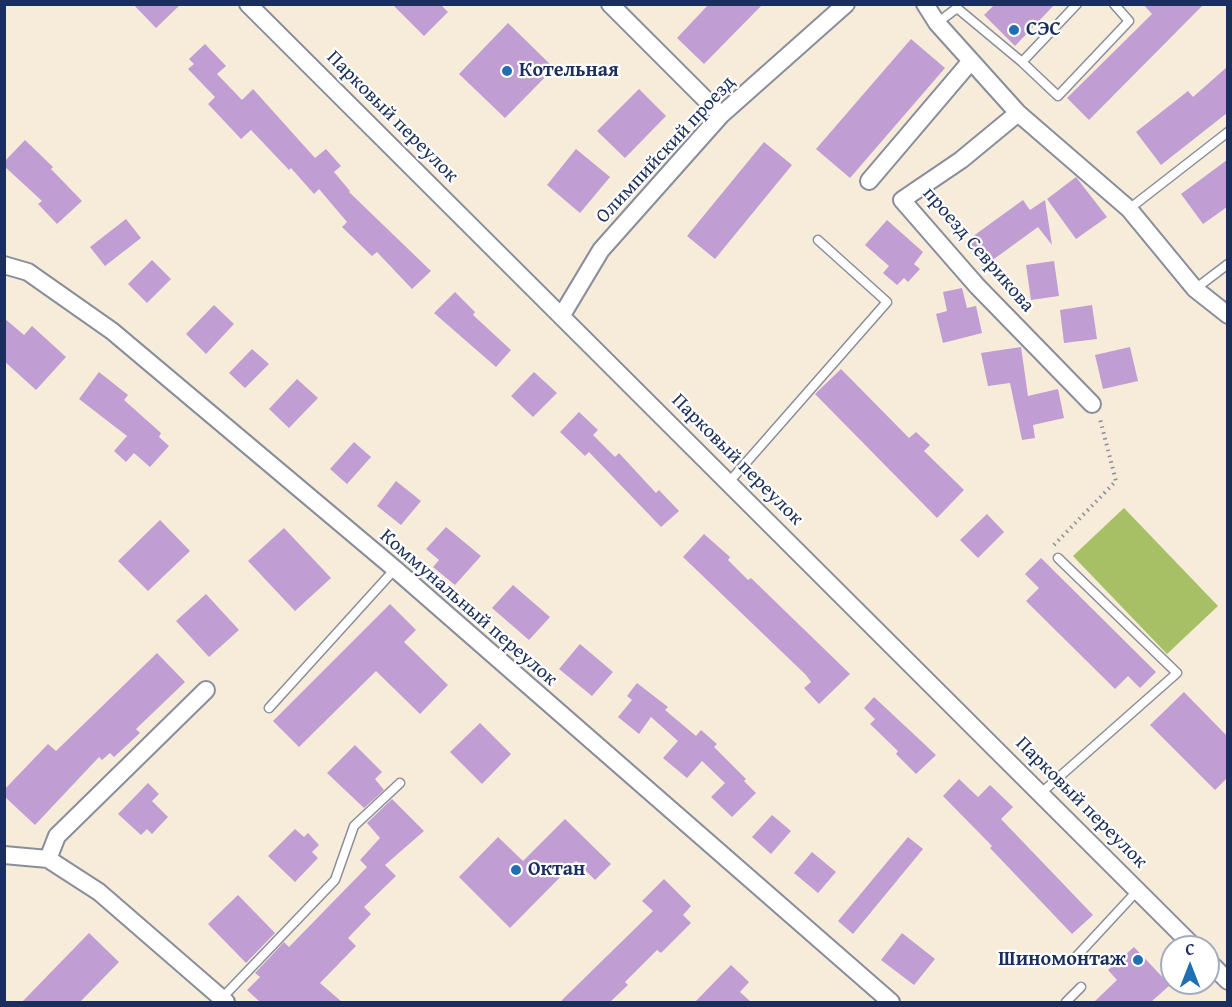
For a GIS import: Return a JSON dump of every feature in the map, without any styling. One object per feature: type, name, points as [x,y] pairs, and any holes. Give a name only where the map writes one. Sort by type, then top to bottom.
[{"type":"street","name":"Парковый переулок","points":[[248,4],[1182,935]]},
{"type":"street","points":[[610,4],[721,115]]},
{"type":"street","name":"Олимпийский проезд","points":[[562,315],[601,250],[721,115],[846,4]]},
{"type":"street","points":[[925,4],[937,23],[1018,112],[1129,209],[1195,289],[1227,315]]},
{"type":"street","points":[[869,181],[971,61]]},
{"type":"street","name":"проезд Севрикова","points":[[1018,112],[961,160],[902,200],[977,286],[1092,404]]},
{"type":"street","name":"Коммунальный переулок","points":[[4,265],[28,272],[112,331],[394,570],[891,1002]]},
{"type":"street","points":[[48,859],[57,836],[206,690]]},
{"type":"street","points":[[4,855],[48,859],[99,892],[224,1000]]},
{"type":"lane","points":[[1022,62],[1077,4]]},
{"type":"lane","points":[[937,23],[957,8],[1022,62],[1058,96],[1129,21],[1114,4]]},
{"type":"lane","points":[[1129,209],[1227,132]]},
{"type":"lane","points":[[729,482],[887,302],[818,240]]},
{"type":"lane","points":[[1195,289],[1227,264]]},
{"type":"lane","points":[[1041,793],[1177,673],[1058,558]]},
{"type":"lane","points":[[269,708],[394,570]]},
{"type":"lane","points":[[224,1000],[335,880],[354,826],[400,783]]},
{"type":"lane","points":[[1075,958],[1139,890]]},
{"type":"lane","points":[[1066,1002],[1081,987]]},
{"type":"path","points":[[1058,558],[1049,550],[1116,482],[1102,422],[1092,404]]},
{"type":"green space","points":[[1124,508],[1218,606],[1167,654],[1073,556]]},
{"type":"building","points":[[133,4],[181,4],[156,28]]},
{"type":"building","points":[[392,4],[440,4],[448,12],[424,36]]},
{"type":"building","points":[[709,4],[763,4],[704,64],[677,38]]},
{"type":"building","name":"СЭС","points":[[995,4],[1055,4],[1015,46],[984,15]]},
{"type":"building","points":[[1143,4],[1204,4],[1089,120],[1067,98],[1152,14]]},
{"type":"building","name":"Котельная","points":[[508,23],[554,68],[505,118],[459,74]]},
{"type":"building","points":[[911,39],[945,68],[850,178],[816,149]]},
{"type":"building","points":[[205,44],[226,66],[217,74],[242,100],[253,89],[315,158],[326,149],[341,166],[334,172],[349,192],[431,271],[412,289],[377,252],[372,256],[342,227],[347,222],[319,189],[314,194],[291,168],[289,170],[251,130],[241,139],[208,104],[215,97],[188,69],[194,64],[189,59]]},
{"type":"building","points":[[1227,67],[1227,113],[1161,165],[1136,132],[1188,91],[1193,97]]},
{"type":"building","points":[[639,89],[666,116],[625,158],[597,131]]},
{"type":"building","points":[[25,140],[53,167],[51,169],[82,201],[57,224],[38,204],[42,201],[4,166],[4,162]]},
{"type":"building","points":[[764,142],[792,165],[715,259],[687,236]]},
{"type":"building","points":[[576,149],[610,177],[580,213],[547,185]]},
{"type":"building","points":[[1227,160],[1227,207],[1203,224],[1181,194]]},
{"type":"building","points":[[1076,177],[1107,217],[1076,239],[1047,199]]},
{"type":"building","points":[[1023,200],[1030,210],[1045,200],[1052,245],[1038,227],[983,267],[965,242]]},
{"type":"building","points":[[126,219],[141,238],[105,266],[90,247]]},
{"type":"building","points":[[887,220],[923,252],[914,264],[920,269],[908,282],[904,278],[897,285],[883,273],[889,266],[865,245]]},
{"type":"building","points":[[152,260],[171,279],[147,303],[128,284]]},
{"type":"building","points":[[1054,261],[1059,296],[1031,300],[1026,265]]},
{"type":"building","points":[[962,288],[967,308],[976,306],[982,333],[943,343],[936,314],[947,311],[943,292]]},
{"type":"building","points":[[455,292],[475,312],[473,315],[511,350],[496,367],[434,313]]},
{"type":"building","points":[[214,305],[234,324],[206,354],[186,334]]},
{"type":"building","points":[[1092,305],[1097,339],[1064,343],[1060,310]]},
{"type":"building","points":[[4,318],[24,335],[32,326],[66,357],[36,390],[4,361]]},
{"type":"building","points":[[1021,347],[1028,396],[1058,389],[1064,418],[1033,425],[1035,438],[1022,440],[1010,383],[988,386],[981,353]]},
{"type":"building","points":[[1130,347],[1138,381],[1103,389],[1095,355]]},
{"type":"building","points":[[252,349],[269,364],[245,388],[229,373]]},
{"type":"building","points":[[841,369],[909,438],[916,432],[930,445],[924,451],[964,490],[937,518],[815,394]]},
{"type":"building","points":[[99,372],[128,395],[124,400],[161,433],[159,437],[169,446],[150,467],[134,453],[126,462],[114,451],[127,436],[79,399]]},
{"type":"building","points":[[534,372],[557,393],[533,417],[511,396]]},
{"type":"building","points":[[297,379],[318,398],[289,428],[269,409]]},
{"type":"building","points":[[579,412],[598,430],[593,435],[615,457],[619,453],[656,493],[659,490],[679,511],[661,527],[589,452],[585,456],[560,432]]},
{"type":"building","points":[[354,442],[371,457],[347,484],[330,469]]},
{"type":"building","points":[[396,481],[421,501],[401,525],[377,506]]},
{"type":"building","points":[[987,514],[1004,532],[978,558],[960,540]]},
{"type":"building","points":[[160,520],[190,551],[148,591],[118,561]]},
{"type":"building","points":[[446,527],[481,556],[455,585],[433,567],[439,560],[426,549]]},
{"type":"building","points":[[284,528],[331,578],[295,611],[248,561]]},
{"type":"building","points":[[704,534],[730,557],[728,560],[748,580],[751,578],[850,674],[819,704],[804,688],[811,682],[806,675],[683,557]]},
{"type":"building","points":[[1041,558],[1156,672],[1140,688],[1128,676],[1115,689],[1026,601],[1039,588],[1025,574]]},
{"type":"building","points":[[513,585],[550,617],[529,640],[492,608]]},
{"type":"building","points":[[206,594],[239,630],[209,657],[176,621]]},
{"type":"building","points":[[390,604],[416,630],[404,642],[448,685],[420,714],[376,671],[299,747],[273,721]]},
{"type":"building","points":[[580,644],[613,672],[592,696],[559,669]]},
{"type":"building","points":[[157,653],[185,682],[136,729],[140,733],[114,757],[110,753],[102,760],[99,757],[35,825],[4,796],[4,790],[48,744],[56,751]]},
{"type":"building","points":[[637,683],[668,707],[665,710],[696,736],[701,730],[717,744],[714,747],[746,779],[744,781],[756,793],[732,817],[711,797],[725,783],[702,761],[687,778],[663,758],[678,741],[651,717],[639,734],[618,717],[632,700],[627,696]]},
{"type":"building","points":[[1184,692],[1227,736],[1227,778],[1215,790],[1150,725]]},
{"type":"building","points":[[874,697],[936,755],[916,774],[896,754],[898,751],[870,724],[875,719],[864,708]]},
{"type":"building","points":[[480,723],[511,754],[482,784],[450,752]]},
{"type":"building","points":[[355,745],[382,772],[375,779],[384,790],[364,808],[327,773]]},
{"type":"building","points":[[959,779],[978,797],[990,785],[1013,807],[1001,819],[1093,915],[1072,934],[943,796]]},
{"type":"building","points":[[148,783],[159,794],[152,801],[168,817],[152,834],[147,829],[141,835],[118,814]]},
{"type":"building","points":[[392,799],[424,831],[385,865],[396,876],[364,907],[371,914],[348,938],[356,946],[320,983],[342,1002],[260,1002],[247,990],[260,977],[255,973],[284,942],[289,947],[367,867],[360,860],[380,838],[367,823]]},
{"type":"building","points":[[772,815],[791,831],[771,854],[752,837]]},
{"type":"building","name":"Октан","points":[[565,819],[611,864],[595,880],[576,861],[510,928],[459,877],[498,837],[523,861]]},
{"type":"building","points":[[295,829],[304,837],[308,833],[319,845],[312,852],[318,858],[295,882],[268,856]]},
{"type":"building","points":[[908,837],[923,849],[853,934],[838,921]]},
{"type":"building","points":[[812,852],[836,872],[818,893],[794,873]]},
{"type":"building","points":[[664,879],[691,906],[683,915],[691,923],[661,953],[657,950],[625,982],[628,985],[610,1002],[560,1002],[653,911],[642,901]]},
{"type":"building","points":[[238,895],[275,933],[246,963],[208,924]]},
{"type":"building","points":[[89,933],[119,962],[80,1002],[22,1002]]},
{"type":"building","points":[[902,933],[935,959],[914,985],[881,960]]},
{"type":"building","points":[[1134,947],[1160,974],[1160,994],[1151,1002],[1094,1002],[1117,980],[1108,970]]},
{"type":"building","points":[[731,965],[749,982],[740,992],[751,1002],[695,1002]]},
{"type":"place","name":"СЭС","points":[[1014,30]]},
{"type":"place","name":"Котельная","points":[[507,71]]},
{"type":"place","name":"Октан","points":[[516,870]]},
{"type":"place","name":"Шиномонтаж","points":[[1138,960]]}]
